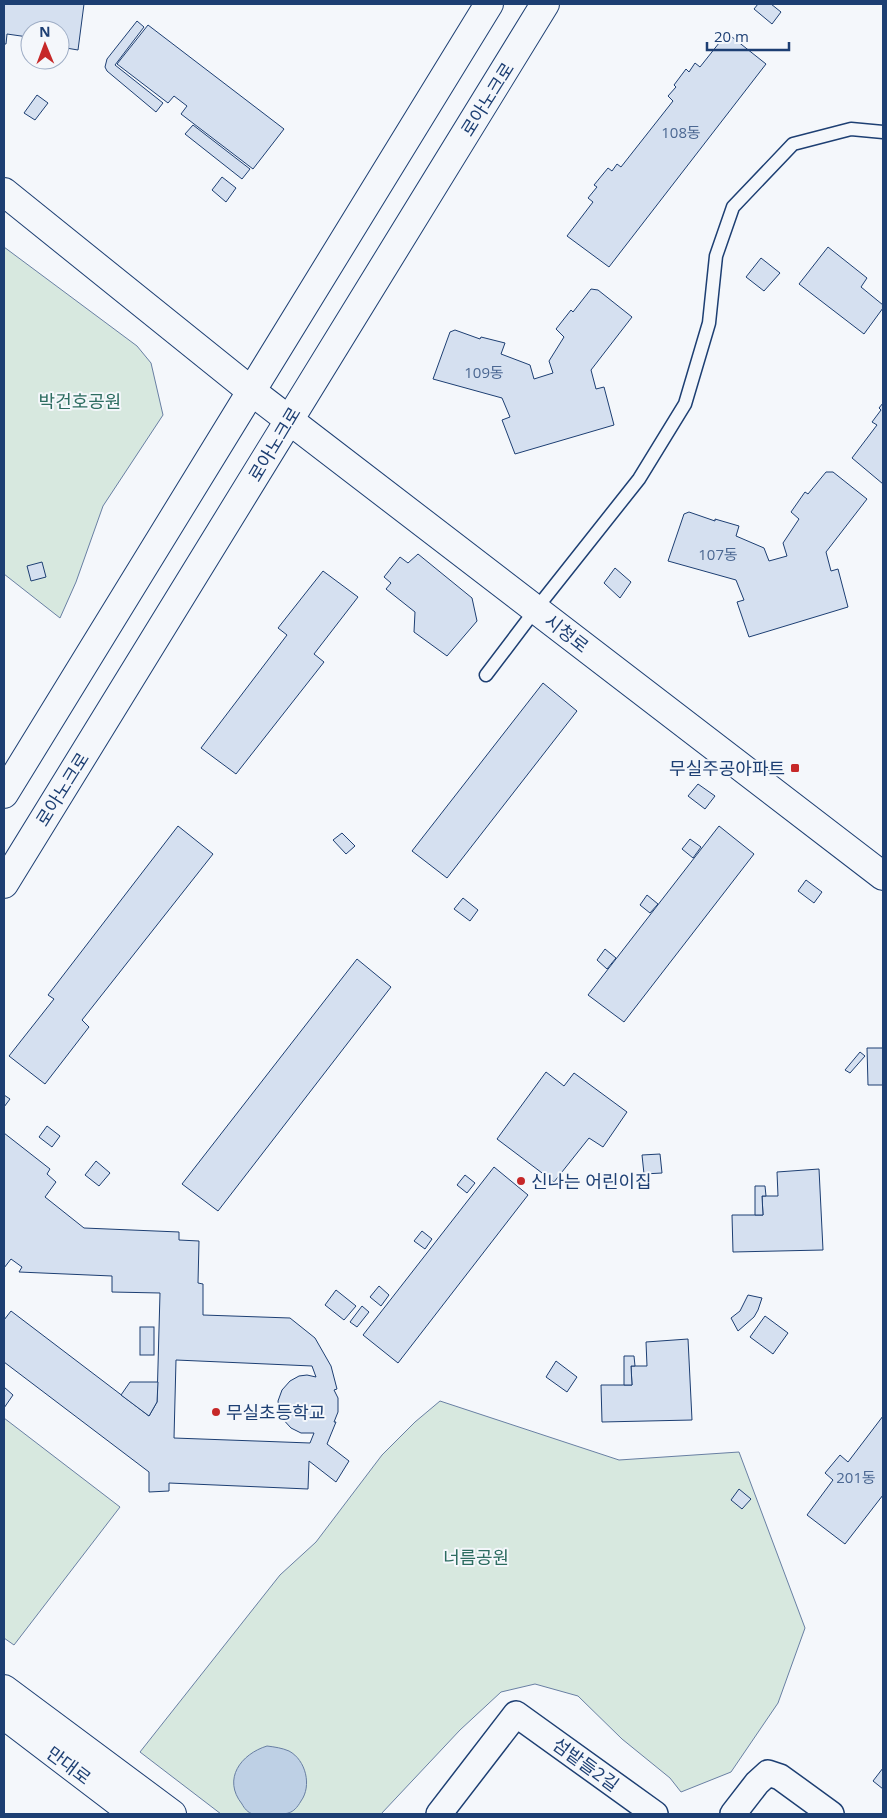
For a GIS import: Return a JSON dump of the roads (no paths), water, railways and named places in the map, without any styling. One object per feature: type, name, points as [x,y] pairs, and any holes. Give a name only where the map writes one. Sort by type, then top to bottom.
[{"type":"street","points":[[4,794],[250,390],[489,4]]},
{"type":"street","name":"로아노크로","points":[[4,884],[546,4]]},
{"type":"street","points":[[4,192],[250,390]]},
{"type":"street","name":"시청로","points":[[250,390],[883,876]]},
{"type":"street","points":[[4,1689],[172,1814]]},
{"type":"street","name":"섬밭들2길","points":[[439,1814],[516,1714],[655,1814]]},
{"type":"street","name":"만대로","points":[[4,1715],[134,1814]]},
{"type":"street","points":[[733,1814],[757,1783],[768,1773],[780,1777],[831,1814]]},
{"type":"lane","points":[[486,675],[639,479],[685,404],[709,323],[716,256],[733,207],[793,144],[851,129],[883,132]]},
{"type":"water","points":[[267,1746],[284,1749],[295,1755],[300,1760],[306,1774],[307,1781],[304,1795],[298,1806],[289,1813],[255,1815],[245,1809],[236,1795],[234,1777],[242,1761],[249,1755]]},
{"type":"place","name":"무실주공아파트","points":[[795,768]]},
{"type":"place","name":"신나는 어린이집","points":[[521,1181]]},
{"type":"place","name":"무실초등학교","points":[[216,1412]]},
{"type":"park label","name":"박건호공원","points":[[80,401]]},
{"type":"park label","name":"너름공원","points":[[476,1557]]}]
